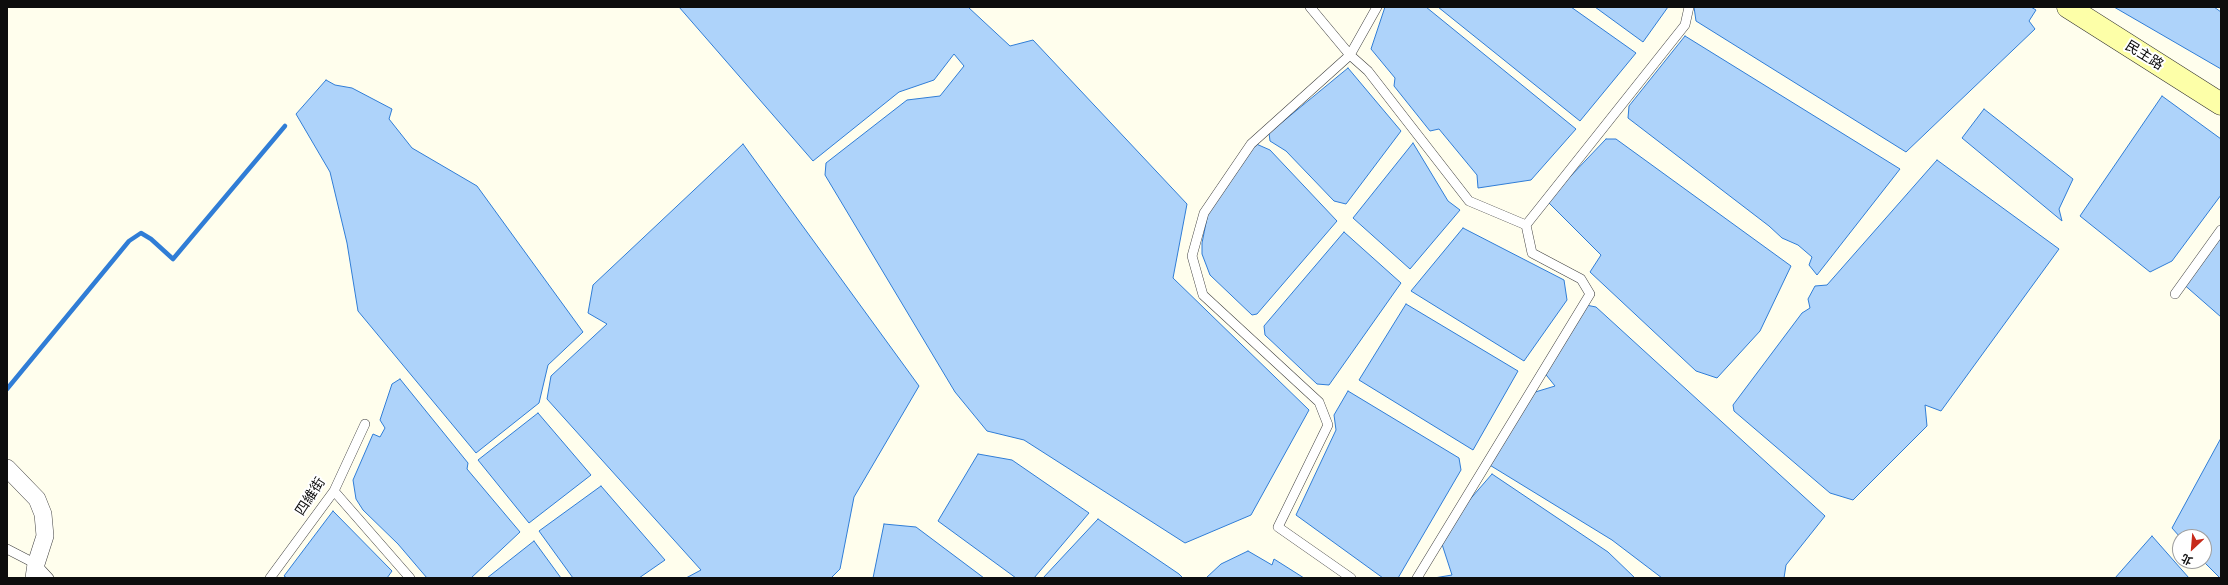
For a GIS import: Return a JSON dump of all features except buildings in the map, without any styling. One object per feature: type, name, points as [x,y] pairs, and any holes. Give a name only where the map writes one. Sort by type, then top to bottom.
[{"type":"street","name":"民主路","points":[[2068,7],[2221,104]]},
{"type":"street","points":[[7,468],[37,499],[43,514],[45,536],[35,571]]},
{"type":"lane","points":[[1310,7],[1350,55],[1368,71],[1469,201],[1526,225]]},
{"type":"lane","points":[[1351,578],[1278,527],[1328,425],[1318,402],[1203,295],[1192,256],[1204,213],[1251,144],[1350,55],[1378,7]]},
{"type":"lane","points":[[1526,225],[1685,25],[1689,7]]},
{"type":"lane","points":[[1417,578],[1590,294],[1581,279],[1532,253],[1526,225]]},
{"type":"lane","points":[[2176,294],[2221,230]]},
{"type":"lane","name":"四維街","points":[[270,578],[334,491],[365,424]]},
{"type":"lane","points":[[334,491],[410,578]]},
{"type":"lane","points":[[7,549],[35,571],[49,578]]},
{"type":"water","points":[[679,7],[968,7],[1010,46],[1033,40],[1187,204],[1173,278],[1309,410],[1251,515],[1185,543],[1024,440],[987,431],[955,392],[825,175],[826,163],[907,100],[940,96],[964,66],[954,54],[934,80],[899,92],[813,161]]},
{"type":"water","points":[[1385,7],[1426,7],[1576,129],[1531,180],[1478,188],[1477,175],[1439,129],[1430,131],[1394,86],[1395,78],[1371,49]]},
{"type":"water","points":[[1438,7],[1571,7],[1636,53],[1580,121]]},
{"type":"water","points":[[1595,7],[1668,7],[1643,42]]},
{"type":"water","points":[[1694,7],[2031,7],[2036,10],[2029,21],[2035,29],[1906,152],[1696,21]]},
{"type":"water","points":[[2114,7],[2214,7],[2221,12],[2221,69]]},
{"type":"water","points":[[1685,36],[1900,169],[1817,275],[1809,265],[1812,257],[1798,245],[1782,238],[1769,226],[1628,118],[1629,106]]},
{"type":"water","points":[[1348,68],[1401,131],[1346,204],[1334,201],[1286,151],[1270,141],[1269,133]]},
{"type":"water","points":[[326,80],[335,85],[352,88],[392,109],[389,119],[412,148],[477,186],[583,332],[548,365],[539,403],[476,453],[358,311],[347,243],[330,172],[296,114]]},
{"type":"water","points":[[2162,96],[2221,139],[2221,195],[2172,261],[2150,272],[2080,216]]},
{"type":"water","points":[[1984,109],[2073,179],[2059,209],[2062,221],[1962,138]]},
{"type":"water","points":[[1606,139],[1616,139],[1791,266],[1760,331],[1717,378],[1696,371],[1590,272],[1601,255],[1547,201]]},
{"type":"water","points":[[1254,143],[1270,150],[1337,221],[1257,314],[1252,315],[1210,275],[1202,254],[1202,243],[1208,213]]},
{"type":"water","points":[[1413,143],[1448,201],[1460,210],[1410,269],[1353,218]]},
{"type":"water","points":[[743,144],[919,386],[854,497],[840,569],[831,578],[686,578],[701,570],[547,399],[551,376],[607,324],[588,313],[593,285]]},
{"type":"water","points":[[1937,160],[2059,249],[1941,411],[1925,405],[1927,426],[1853,500],[1830,493],[1734,411],[1733,405],[1802,313],[1810,308],[1808,299],[1815,286],[1827,285]]},
{"type":"water","points":[[1463,228],[1564,280],[1567,300],[1524,361],[1411,291]]},
{"type":"water","points":[[2221,231],[2221,317],[2181,282]]},
{"type":"water","points":[[1344,232],[1401,283],[1329,385],[1317,384],[1265,335],[1264,326]]},
{"type":"water","points":[[1406,304],[1518,371],[1473,450],[1359,380]]},
{"type":"water","points":[[1586,305],[1596,307],[1825,516],[1786,565],[1784,578],[1662,578],[1612,540],[1488,464],[1532,393],[1555,386],[1543,371]]},
{"type":"water","points":[[400,379],[468,463],[467,469],[520,532],[471,578],[427,578],[398,544],[363,510],[356,499],[353,480],[373,434],[380,437],[385,428],[380,420],[392,384]]},
{"type":"water","points":[[1348,391],[1459,458],[1461,470],[1398,578],[1383,578],[1296,515],[1336,430],[1334,415]]},
{"type":"water","points":[[538,413],[591,475],[529,523],[478,460]]},
{"type":"water","points":[[2221,438],[2221,578],[2211,569],[2212,529],[2172,528]]},
{"type":"water","points":[[978,454],[1012,460],[1089,513],[1034,578],[1016,578],[938,521]]},
{"type":"water","points":[[1492,474],[1608,552],[1635,578],[1434,578],[1452,575],[1439,535]]},
{"type":"water","points":[[601,486],[665,560],[639,578],[573,578],[539,531]]},
{"type":"water","points":[[333,511],[392,571],[387,578],[287,578],[284,576]]},
{"type":"water","points":[[1098,519],[1179,574],[1183,578],[1043,578]]},
{"type":"water","points":[[884,524],[916,527],[984,578],[873,578]]},
{"type":"water","points":[[2152,536],[2172,559],[2172,569],[2181,569],[2189,578],[2115,578]]},
{"type":"water","points":[[534,541],[561,578],[487,578]]},
{"type":"water","points":[[1248,551],[1272,565],[1274,559],[1304,578],[1206,578],[1221,564]]},
{"type":"waterway","points":[[7,389],[129,241],[141,233],[151,239],[173,259],[285,126]]}]
